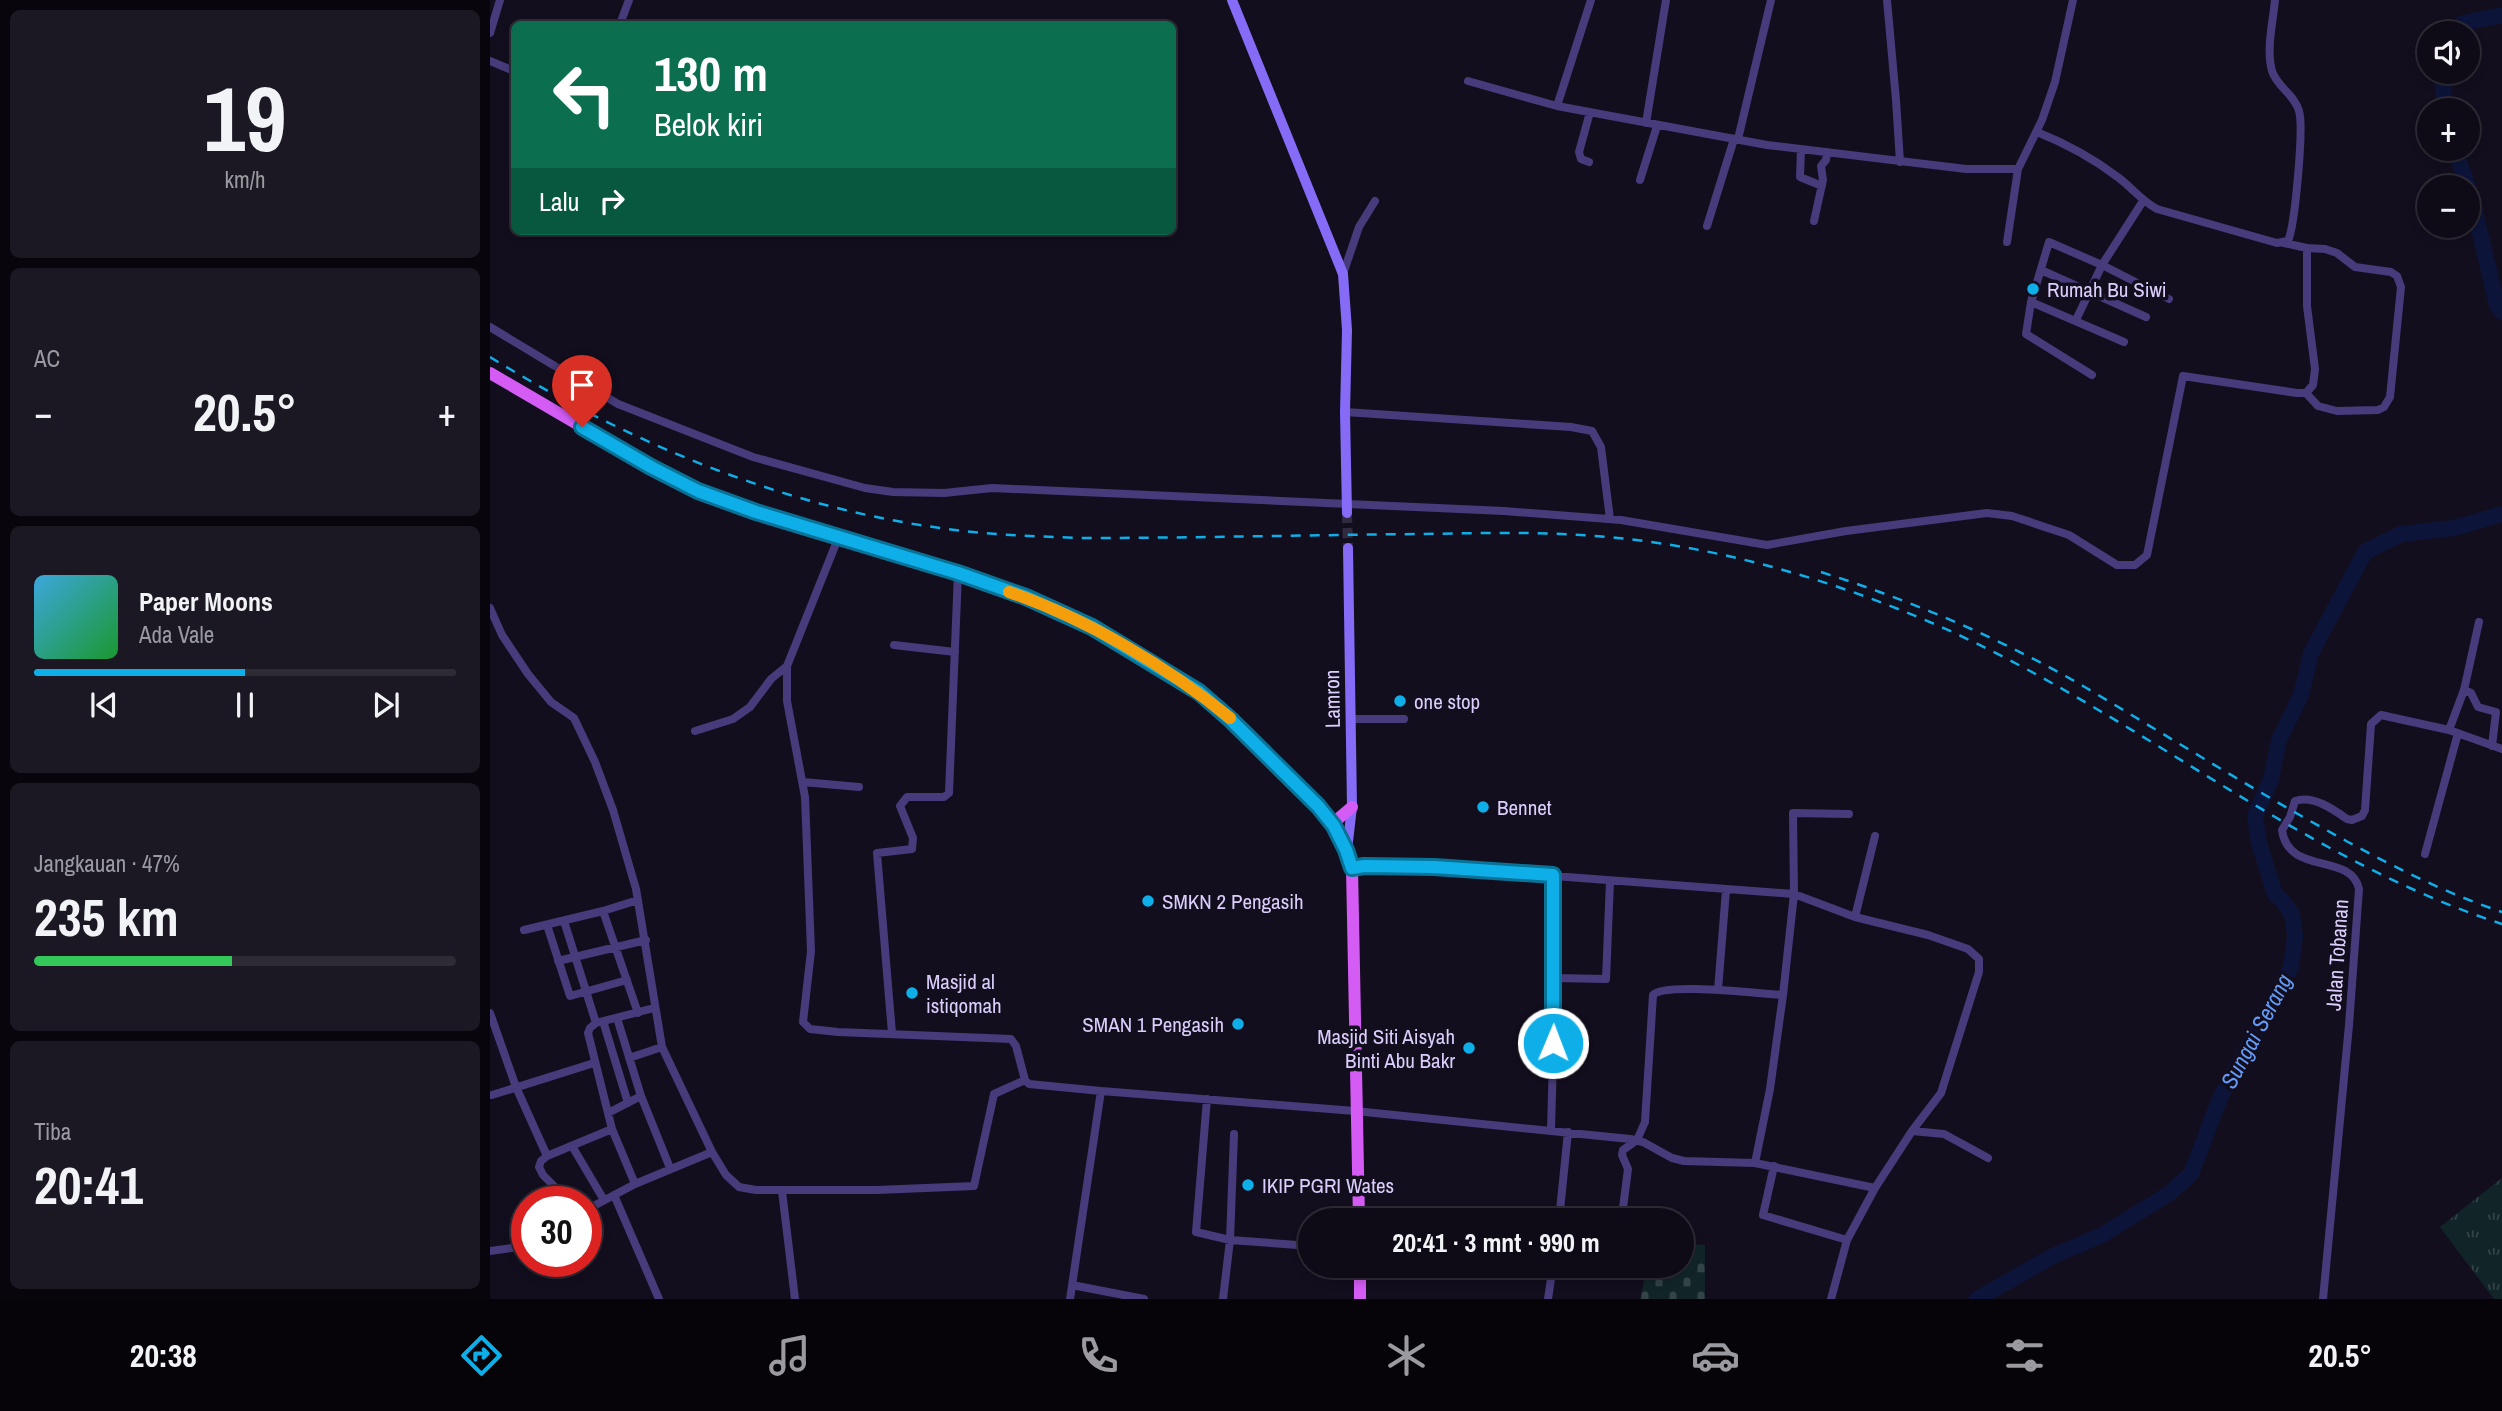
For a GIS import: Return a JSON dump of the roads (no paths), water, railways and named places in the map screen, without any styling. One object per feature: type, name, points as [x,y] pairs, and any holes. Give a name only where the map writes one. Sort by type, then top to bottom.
[{"type":"main road","points":[[490,373],[651,467],[698,491],[756,512],[958,573],[1026,597],[1092,627],[1199,692],[1230,719],[1318,806],[1332,824],[1352,868],[1359,1208]]},
{"type":"main road","points":[[1332,824],[1352,807]]},
{"type":"main road","points":[[1360,1278],[1360,1299]]},
{"type":"street","points":[[490,33],[500,0]]},
{"type":"street","points":[[621,21],[629,0]]},
{"type":"street","points":[[1232,0],[1343,274],[1346,307],[1347,508]]},
{"type":"street","points":[[1557,106],[1591,0]]},
{"type":"street","points":[[1646,123],[1666,0]]},
{"type":"street","points":[[1707,226],[1736,139],[1771,0]]},
{"type":"street","points":[[1887,0],[1900,163]]},
{"type":"street","points":[[2007,242],[2018,169],[2037,132],[2055,82],[2073,0]]},
{"type":"street","points":[[2274,0],[2270,60],[2279,85],[2295,102],[2301,128],[2290,238],[2284,243]]},
{"type":"street","points":[[490,61],[511,71]]},
{"type":"street","points":[[1468,81],[1557,106],[1736,139],[1900,163],[1966,169],[2018,169]]},
{"type":"street","points":[[1589,162],[1581,159],[1579,152],[1590,112]]},
{"type":"street","points":[[1640,180],[1657,126]]},
{"type":"street","points":[[490,327],[618,404],[753,457],[865,488],[922,493],[992,488],[1347,508],[1610,519],[1767,545],[1846,531],[1987,513],[2012,516],[2069,535],[2117,565],[2135,565],[2147,555],[2183,376],[2306,393],[2318,406],[2337,411],[2378,410],[2384,407],[2390,397],[2401,287],[2398,276],[2391,272],[2355,267],[2337,253],[2325,249],[2284,243],[2157,209],[2143,201],[2123,181],[2082,152],[2037,132]]},
{"type":"street","points":[[1801,149],[1800,177],[1822,186]]},
{"type":"street","points":[[1814,221],[1822,186],[1821,166],[1826,160],[1827,152]]},
{"type":"street","points":[[1343,274],[1359,227],[1375,201]]},
{"type":"street","points":[[2076,320],[2102,265],[2143,201]]},
{"type":"street","points":[[2092,375],[2028,338],[2025,330],[2049,242],[2169,299]]},
{"type":"street","points":[[2306,393],[2313,385],[2315,369],[2307,306],[2307,248]]},
{"type":"street","points":[[2041,270],[2146,317]]},
{"type":"street","points":[[2031,302],[2124,342]]},
{"type":"street","points":[[1345,412],[1571,427],[1592,431],[1601,447],[1610,519]]},
{"type":"street","points":[[839,536],[787,666],[786,701],[805,797],[811,956],[803,1022],[805,1027],[812,1030],[1011,1039],[1016,1046],[1025,1080],[1029,1084],[1355,1111],[1637,1140],[1654,1146],[1672,1158],[1684,1161],[1755,1163],[1875,1188]]},
{"type":"street","name":"Lamron","points":[[1346,850],[1352,807],[1348,548]]},
{"type":"street","points":[[892,1033],[877,853],[912,849],[913,838],[900,806],[906,797],[944,797],[949,793],[958,573]]},
{"type":"street","points":[[490,608],[502,635],[528,674],[551,702],[574,718],[595,762],[613,810],[638,900],[662,1048],[712,1152],[726,1175],[739,1187],[782,1191],[974,1186],[994,1094],[1025,1080]]},
{"type":"street","points":[[2425,855],[2479,622]]},
{"type":"street","points":[[894,645],[955,652]]},
{"type":"street","points":[[695,731],[733,719],[787,666]]},
{"type":"street","points":[[2464,690],[2471,693],[2478,707],[2496,712],[2492,746]]},
{"type":"street","name":"Jalan Tobanan","points":[[2323,1299],[2359,889],[2357,881],[2348,872],[2298,856],[2288,849],[2282,830],[2295,801],[2301,799],[2315,801],[2347,819],[2362,816],[2366,802],[2371,724],[2381,715],[2453,731],[2502,749]]},
{"type":"street","points":[[1352,719],[1404,719]]},
{"type":"street","points":[[803,782],[859,787]]},
{"type":"street","points":[[1755,1163],[1770,1089],[1794,894],[1793,813],[1849,814]]},
{"type":"street","points":[[1856,917],[1875,836]]},
{"type":"street","points":[[1352,868],[1434,867],[1794,894],[1856,917],[1968,949],[1979,959],[1979,972],[1941,1093],[1912,1131],[1875,1188],[1847,1240],[1831,1299]]},
{"type":"street","points":[[1551,1130],[1553,875]]},
{"type":"street","points":[[1554,978],[1606,979],[1610,881]]},
{"type":"street","points":[[1718,990],[1726,890]]},
{"type":"street","points":[[524,930],[638,900]]},
{"type":"street","points":[[603,911],[638,1013]]},
{"type":"street","points":[[565,921],[586,992],[628,1102]]},
{"type":"street","points":[[547,925],[568,994],[573,996],[627,980]]},
{"type":"street","points":[[558,961],[646,940]]},
{"type":"street","points":[[1623,1208],[1628,1169],[1623,1150],[1637,1140],[1645,1122],[1653,995],[1664,989],[1783,995]]},
{"type":"street","points":[[635,1185],[612,1129],[588,1033],[590,1028],[599,1022],[654,1008]]},
{"type":"street","points":[[490,1013],[516,1087],[547,1156]]},
{"type":"street","points":[[617,1018],[641,1096],[670,1168]]},
{"type":"street","points":[[629,1058],[662,1048]]},
{"type":"street","points":[[492,1095],[594,1063]]},
{"type":"street","points":[[1070,1299],[1101,1091]]},
{"type":"street","points":[[608,1112],[641,1096]]},
{"type":"street","points":[[1207,1099],[1195,1229],[1198,1234],[1230,1240],[1298,1245]]},
{"type":"street","points":[[555,1186],[541,1171],[539,1164],[547,1156],[612,1129]]},
{"type":"street","points":[[1912,1131],[1944,1134],[1988,1158]]},
{"type":"street","points":[[1560,1208],[1568,1132]]},
{"type":"street","points":[[1223,1299],[1230,1240],[1234,1135]]},
{"type":"street","points":[[572,1146],[604,1200],[670,1168],[712,1152]]},
{"type":"street","points":[[1774,1166],[1763,1215],[1847,1240]]},
{"type":"street","points":[[782,1191],[795,1299]]},
{"type":"street","points":[[614,1195],[659,1299]]},
{"type":"street","points":[[490,1251],[511,1248]]},
{"type":"street","points":[[1548,1299],[1551,1278]]},
{"type":"street","points":[[1072,1285],[1144,1299]]},
{"type":"waterway","points":[[2473,21],[2502,15]]},
{"type":"waterway","points":[[2443,84],[2444,98]]},
{"type":"waterway","points":[[2459,161],[2472,199],[2497,305],[2502,312]]},
{"type":"waterway","name":"Sungai Serang","points":[[1977,1299],[2053,1256],[2102,1235],[2170,1193],[2191,1174],[2220,1098],[2291,967],[2295,936],[2292,914],[2275,894],[2259,843],[2255,816],[2271,779],[2279,740],[2301,695],[2311,653],[2365,552],[2401,534],[2454,528],[2502,514]]},
{"type":"tunnel","points":[[1347,513],[1348,548]]},
{"type":"railway","points":[[490,357],[596,416],[707,466],[822,504],[880,518],[940,528],[992,534],[1079,538],[1569,534],[1659,543],[1782,570],[1901,610],[2011,661],[2356,862],[2428,896],[2502,924]]},
{"type":"railway","points":[[1821,572],[1889,595],[1988,636],[2083,686],[2348,842],[2424,880],[2502,912]]},
{"type":"place","name":"Rumah Bu Siwi","points":[[2033,289]]},
{"type":"place","name":"one stop","points":[[1400,701]]},
{"type":"place","name":"Bennet","points":[[1483,807]]},
{"type":"place","name":"SMKN 2 Pengasih","points":[[1148,901]]},
{"type":"place","name":"Masjid al istiqomah","points":[[912,993]]},
{"type":"place","name":"SMAN 1 Pengasih","points":[[1238,1024]]},
{"type":"place","name":"Masjid Siti Aisyah Binti Abu Bakr","points":[[1469,1048]]},
{"type":"place","name":"IKIP PGRI Wates","points":[[1248,1185]]}]
